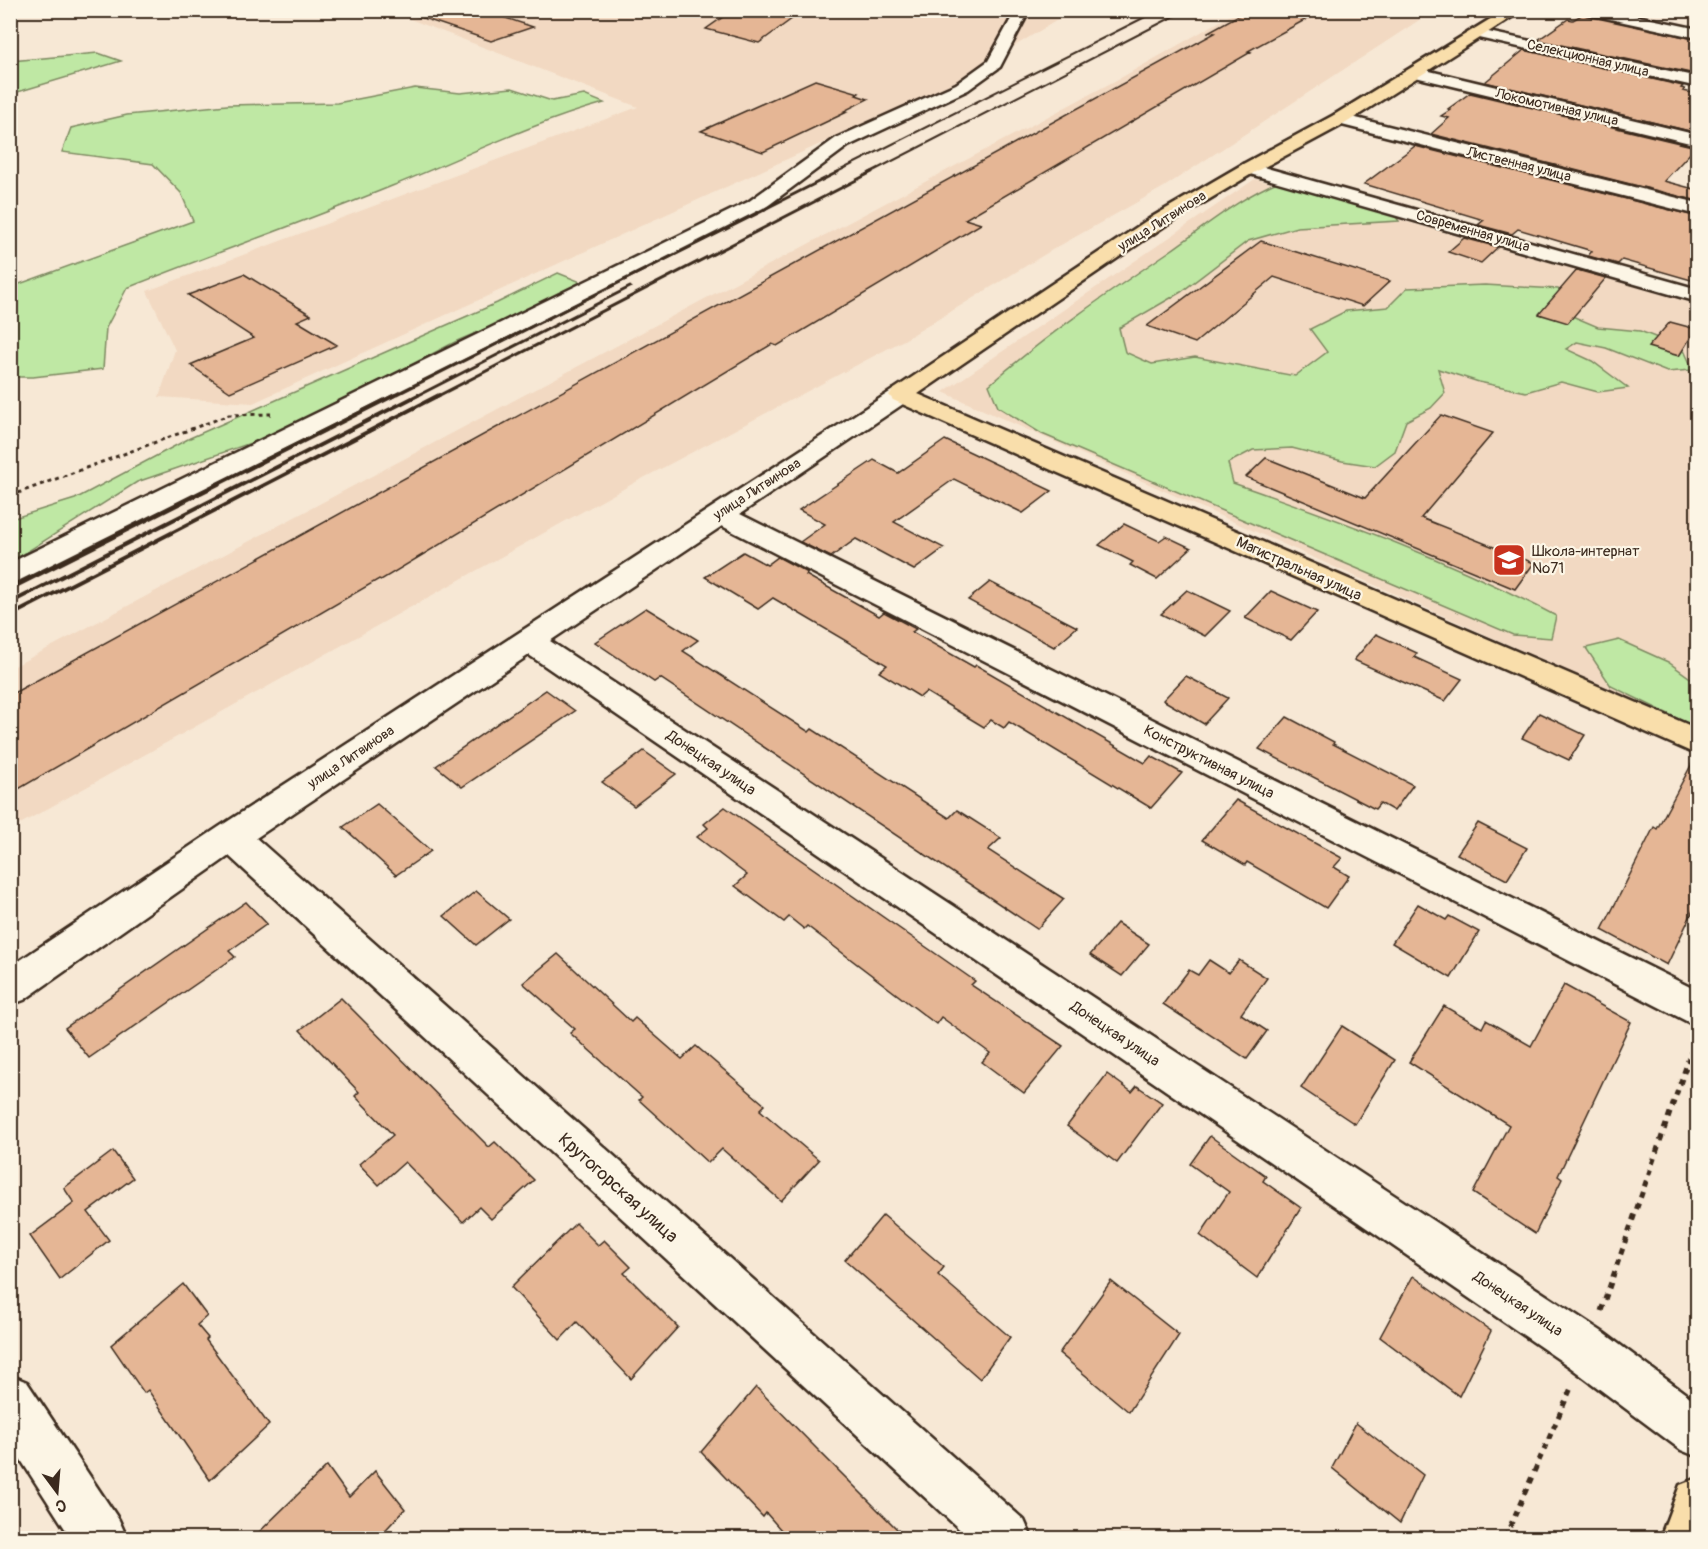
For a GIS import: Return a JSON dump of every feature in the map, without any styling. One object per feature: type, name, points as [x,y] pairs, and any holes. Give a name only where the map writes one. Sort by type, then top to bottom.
[{"type":"main road","name":"улица Литвинова","points":[[901,395],[1159,221],[1249,168],[1340,119],[1516,10]]},
{"type":"main road","name":"Магистральная улица","points":[[901,395],[1698,743]]},
{"type":"main road","points":[[1686,1539],[1698,1503]]},
{"type":"street","points":[[10,574],[755,206],[842,142],[962,87],[994,64],[1019,16],[1014,10]]},
{"type":"street","points":[[1587,10],[1698,34]]},
{"type":"street","name":"Селекционная улица","points":[[1479,34],[1698,82]]},
{"type":"street","name":"Локомотивная улица","points":[[1417,73],[1698,140]]},
{"type":"street","name":"Лиственная улица","points":[[1340,119],[1698,209]]},
{"type":"street","name":"Современная улица","points":[[1249,168],[1698,296]]},
{"type":"street","name":"улица Литвинова","points":[[10,988],[231,837],[901,395]]},
{"type":"street","name":"Конструктивная улица","points":[[720,513],[1698,1010]]},
{"type":"street","name":"Донецкая улица","points":[[527,640],[1587,1350],[1698,1433]]},
{"type":"street","name":"Крутогорская улица","points":[[231,837],[1006,1539]]},
{"type":"street","points":[[10,1400],[101,1539]]},
{"type":"path","points":[[10,496],[229,415],[274,414]]},
{"type":"path","points":[[1505,1539],[1587,1350],[1698,1034]]},
{"type":"shaded area","points":[[389,11],[1072,11],[956,82],[253,403],[159,397],[175,350],[147,291],[638,107]]},
{"type":"shaded area","points":[[1238,11],[1433,11],[1164,187],[1052,250],[904,340],[634,483],[11,829],[11,668],[1124,76]]},
{"type":"shaded area","name":"Школа-интернат №71","points":[[1255,179],[1697,304],[1697,729],[943,392]]},
{"type":"green space","points":[[98,53],[121,61],[11,94],[11,61]]},
{"type":"green space","points":[[415,88],[460,93],[512,88],[552,101],[584,95],[604,103],[550,120],[359,199],[127,288],[106,328],[103,369],[33,377],[11,377],[11,287],[193,221],[181,193],[153,164],[62,152],[71,128],[127,115],[227,105],[337,103]]},
{"type":"green space","points":[[1287,178],[1390,209],[1399,221],[1297,227],[1248,241],[1181,292],[1119,328],[1125,352],[1152,364],[1195,357],[1295,376],[1327,352],[1310,329],[1346,311],[1388,307],[1407,288],[1485,285],[1558,289],[1576,302],[1565,313],[1598,327],[1640,331],[1683,348],[1693,370],[1698,369],[1697,399],[1693,395],[1690,371],[1692,370],[1667,372],[1606,348],[1577,342],[1566,349],[1592,361],[1628,388],[1598,392],[1561,382],[1526,392],[1479,382],[1438,369],[1445,393],[1431,408],[1406,421],[1395,451],[1375,466],[1342,461],[1292,448],[1253,450],[1228,463],[1233,483],[1316,512],[1438,560],[1556,616],[1551,638],[1513,635],[1042,434],[998,407],[989,385],[1032,349],[1226,211],[1256,192]]},
{"type":"green space","points":[[558,273],[586,284],[568,294],[457,341],[280,433],[137,482],[11,562],[11,519],[75,499],[190,438],[497,303]]},
{"type":"green space","points":[[1619,640],[1668,662],[1697,683],[1697,728],[1611,686],[1586,648]]},
{"type":"building","points":[[415,10],[482,10],[533,27],[491,41],[414,15]]},
{"type":"building","points":[[733,10],[804,10],[759,43],[706,29]]},
{"type":"building","points":[[1248,10],[1323,10],[1248,51],[1251,52],[965,219],[981,224],[777,346],[772,344],[381,580],[379,579],[10,794],[10,695],[1215,33],[1208,32]]},
{"type":"building","points":[[1583,14],[1698,40],[1698,72],[1695,74],[1538,40],[1568,19],[1573,20]]},
{"type":"building","points":[[1524,50],[1683,86],[1681,88],[1685,89],[1683,91],[1698,94],[1698,133],[1485,82]]},
{"type":"building","points":[[815,80],[859,93],[856,95],[868,99],[844,111],[847,112],[763,152],[701,131]]},
{"type":"building","points":[[1470,93],[1696,147],[1664,181],[1698,190],[1698,201],[1431,134],[1449,118],[1441,116]]},
{"type":"building","points":[[1415,146],[1698,217],[1698,282],[1622,260],[1618,264],[1588,256],[1592,251],[1518,229],[1512,234],[1478,225],[1484,220],[1364,184]]},
{"type":"building","points":[[1464,238],[1498,247],[1481,263],[1448,252]]},
{"type":"building","points":[[1261,241],[1390,281],[1363,306],[1274,277],[1195,343],[1147,326]]},
{"type":"building","points":[[1577,270],[1606,278],[1568,323],[1539,314]]},
{"type":"building","points":[[244,274],[311,315],[297,321],[337,345],[230,392],[190,365],[254,338],[188,295]]},
{"type":"building","points":[[1670,322],[1696,329],[1679,356],[1648,347]]},
{"type":"building","points":[[1441,415],[1493,433],[1421,518],[1534,563],[1515,589],[1246,477],[1266,458],[1365,498]]},
{"type":"building","points":[[945,440],[1052,491],[1023,513],[954,479],[894,522],[944,548],[914,570],[856,539],[831,557],[800,542],[825,524],[799,510],[874,460],[898,473]]},
{"type":"building","points":[[1124,524],[1159,541],[1166,536],[1191,548],[1157,579],[1130,565],[1133,562],[1099,545]]},
{"type":"building","points":[[743,552],[767,565],[778,557],[879,616],[884,612],[916,629],[912,632],[974,667],[976,665],[1145,763],[1151,756],[1182,773],[1151,808],[1009,722],[1004,728],[991,720],[984,727],[926,692],[920,697],[879,672],[887,665],[773,598],[758,609],[705,577]]},
{"type":"building","points":[[990,582],[1077,627],[1054,647],[968,600]]},
{"type":"building","points":[[1187,590],[1230,611],[1205,636],[1161,614]]},
{"type":"building","points":[[1271,591],[1317,612],[1291,640],[1245,618]]},
{"type":"building","points":[[646,608],[698,640],[683,651],[809,732],[812,729],[949,818],[957,810],[1001,838],[988,850],[1064,899],[1037,929],[660,678],[654,682],[595,642]]},
{"type":"building","points":[[1376,634],[1417,653],[1414,657],[1462,679],[1445,701],[1354,660]]},
{"type":"building","points":[[1186,676],[1228,698],[1204,724],[1163,700]]},
{"type":"building","points":[[546,690],[575,711],[462,787],[436,766]]},
{"type":"building","points":[[1539,713],[1585,735],[1569,760],[1522,738]]},
{"type":"building","points":[[1287,717],[1334,742],[1333,744],[1413,785],[1394,811],[1380,803],[1375,809],[1259,749]]},
{"type":"building","points":[[644,751],[676,774],[634,806],[602,782]]},
{"type":"building","points":[[1696,756],[1698,757],[1698,900],[1667,965],[1602,930],[1654,827],[1657,829]]},
{"type":"building","points":[[1236,800],[1342,858],[1334,867],[1349,876],[1326,908],[1247,862],[1245,865],[1202,840]]},
{"type":"building","points":[[377,804],[431,851],[396,875],[343,827]]},
{"type":"building","points":[[725,807],[975,981],[971,985],[1063,1046],[1024,1093],[982,1062],[990,1053],[941,1017],[936,1024],[807,926],[804,929],[789,917],[784,922],[735,886],[747,875],[697,837],[708,828],[704,824]]},
{"type":"building","points":[[1478,823],[1527,848],[1507,880],[1457,854]]},
{"type":"building","points":[[476,891],[509,919],[476,945],[444,916]]},
{"type":"building","points":[[246,902],[267,924],[229,951],[235,957],[89,1058],[65,1028]]},
{"type":"building","points":[[1418,904],[1446,920],[1449,916],[1479,932],[1451,978],[1392,943]]},
{"type":"building","points":[[1117,923],[1149,944],[1122,976],[1090,955]]},
{"type":"building","points":[[558,954],[631,1022],[635,1018],[682,1059],[696,1046],[765,1105],[760,1110],[819,1160],[781,1201],[722,1149],[708,1163],[639,1100],[642,1097],[570,1033],[575,1029],[523,983]]},
{"type":"building","points":[[1209,960],[1229,973],[1239,960],[1267,978],[1241,1014],[1267,1031],[1247,1059],[1163,1004],[1189,970],[1198,975]]},
{"type":"building","points":[[1564,985],[1631,1022],[1558,1176],[1562,1179],[1535,1234],[1473,1193],[1509,1125],[1409,1062],[1444,1006],[1482,1028],[1486,1020],[1531,1046]]},
{"type":"building","points":[[341,998],[489,1147],[495,1142],[534,1180],[491,1219],[479,1207],[463,1222],[405,1162],[379,1185],[359,1164],[393,1135],[355,1096],[359,1092],[300,1030]]},
{"type":"building","points":[[1342,1026],[1395,1060],[1355,1124],[1301,1088]]},
{"type":"building","points":[[1107,1074],[1132,1092],[1137,1086],[1162,1103],[1117,1163],[1067,1126]]},
{"type":"building","points":[[1210,1136],[1266,1176],[1263,1181],[1301,1208],[1257,1278],[1200,1235],[1229,1192],[1190,1164]]},
{"type":"building","points":[[113,1151],[133,1178],[88,1212],[109,1240],[60,1279],[30,1236],[74,1203],[64,1188]]},
{"type":"building","points":[[883,1215],[944,1267],[938,1275],[1010,1337],[980,1379],[845,1260]]},
{"type":"building","points":[[576,1223],[598,1245],[604,1240],[631,1267],[624,1273],[678,1327],[631,1379],[577,1322],[560,1340],[511,1287]]},
{"type":"building","points":[[1413,1276],[1491,1331],[1459,1396],[1380,1337]]},
{"type":"building","points":[[1111,1281],[1179,1335],[1129,1412],[1059,1353]]},
{"type":"building","points":[[183,1284],[207,1316],[197,1325],[208,1338],[206,1340],[269,1425],[210,1480],[148,1390],[144,1393],[111,1345]]},
{"type":"building","points":[[756,1387],[907,1539],[789,1539],[766,1513],[763,1517],[701,1452]]},
{"type":"building","points":[[1356,1423],[1423,1475],[1400,1523],[1332,1468]]},
{"type":"building","points":[[327,1466],[349,1497],[375,1471],[405,1509],[377,1539],[252,1539]]},
{"type":"railway","points":[[835,173],[1159,10]]},
{"type":"railway","points":[[869,173],[1186,10]]},
{"type":"railway","points":[[392,397],[838,172]]},
{"type":"railway","points":[[436,397],[872,172]]},
{"type":"railway","points":[[415,397],[630,287]]},
{"type":"railway","points":[[10,589],[395,395]]},
{"type":"railway","points":[[10,603],[418,395]]},
{"type":"railway","points":[[10,616],[439,395]]},
{"type":"place","name":"Школа-интернат №71","points":[[1509,560]]}]
